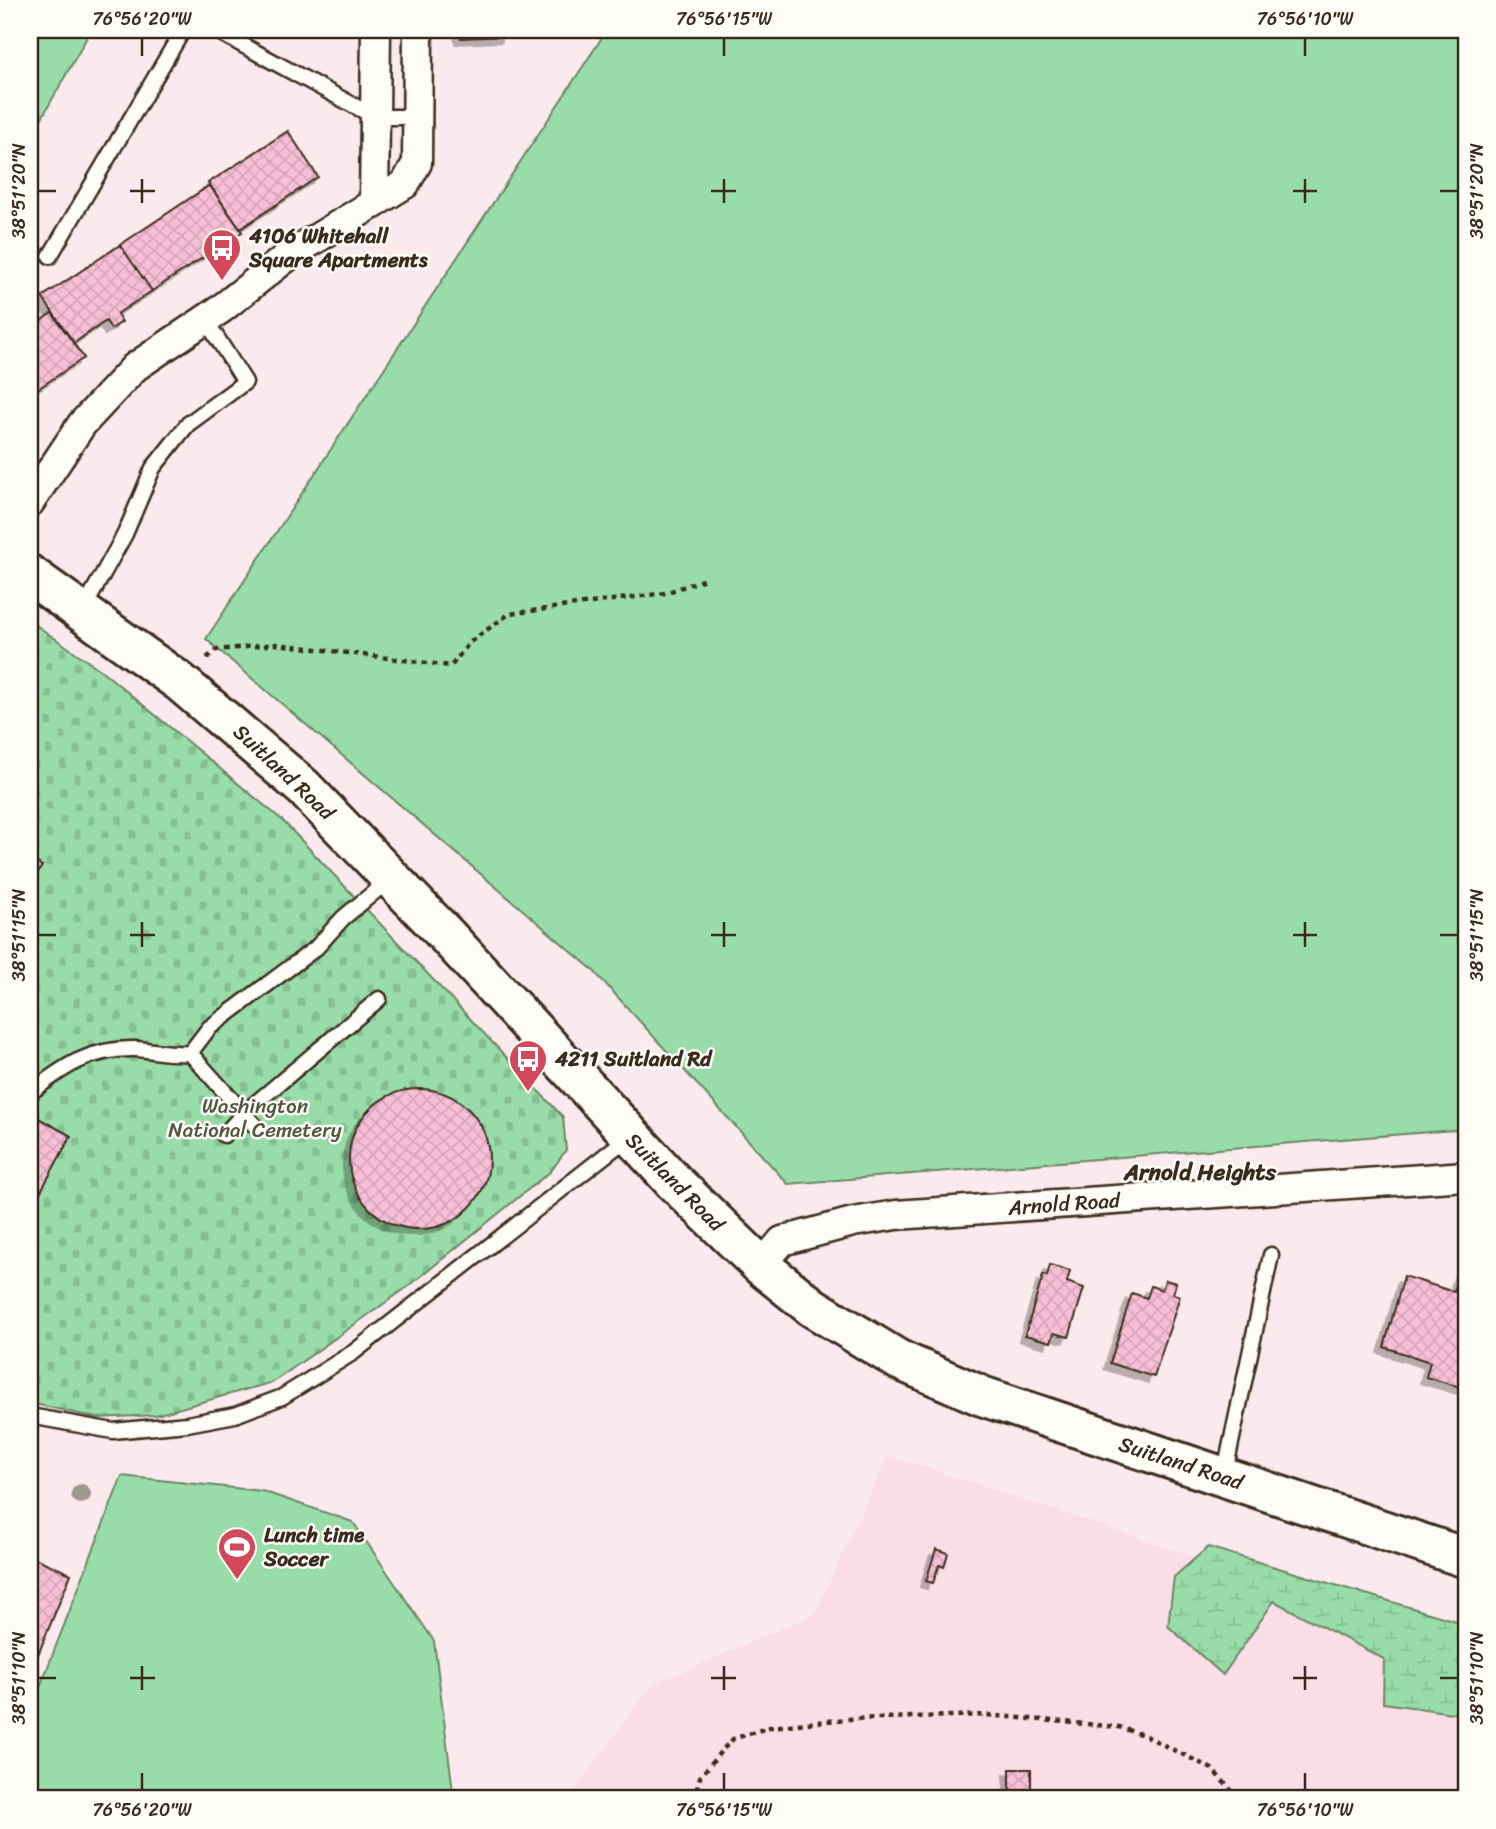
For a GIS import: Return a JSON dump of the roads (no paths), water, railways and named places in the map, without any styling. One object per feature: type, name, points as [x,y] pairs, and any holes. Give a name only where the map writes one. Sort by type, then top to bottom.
[{"type":"main road","name":"Suitland Road","points":[[30,575],[83,610],[180,682],[303,787],[630,1136],[761,1266],[822,1315],[911,1366],[1032,1415],[1466,1558]]},
{"type":"street","points":[[374,204],[376,30]]},
{"type":"street","points":[[30,502],[82,424],[135,368],[288,256],[405,184],[417,163],[418,30]]},
{"type":"street","name":"Arnold Road","points":[[761,1266],[782,1241],[853,1222],[896,1215],[1466,1176]]},
{"type":"lane","points":[[50,256],[183,30]]},
{"type":"lane","points":[[215,30],[374,117],[417,117]]},
{"type":"lane","points":[[83,610],[125,534],[153,468],[188,424],[245,382],[205,319]]},
{"type":"lane","points":[[30,1093],[86,1055],[135,1049],[165,1055],[190,1053],[209,1028],[316,948],[343,918],[391,878]]},
{"type":"lane","points":[[224,1135],[244,1113],[379,999]]},
{"type":"lane","points":[[190,1053],[257,1128]]},
{"type":"lane","points":[[30,1416],[113,1431],[187,1424],[235,1415],[282,1397],[355,1352],[630,1136]]},
{"type":"lane","points":[[1223,1477],[1271,1255]]},
{"type":"place","name":"4106 Whitehall Square Apartments","points":[[222,282]]},
{"type":"place","name":"4211 Suitland Rd","points":[[528,1093]]},
{"type":"place","name":"Lunch time Soccer","points":[[237,1581]]},
{"type":"district","name":"Arnold Heights","points":[[1200,1172]]},
{"type":"park label","name":"Washington National Cemetery","points":[[255,1118]]}]
